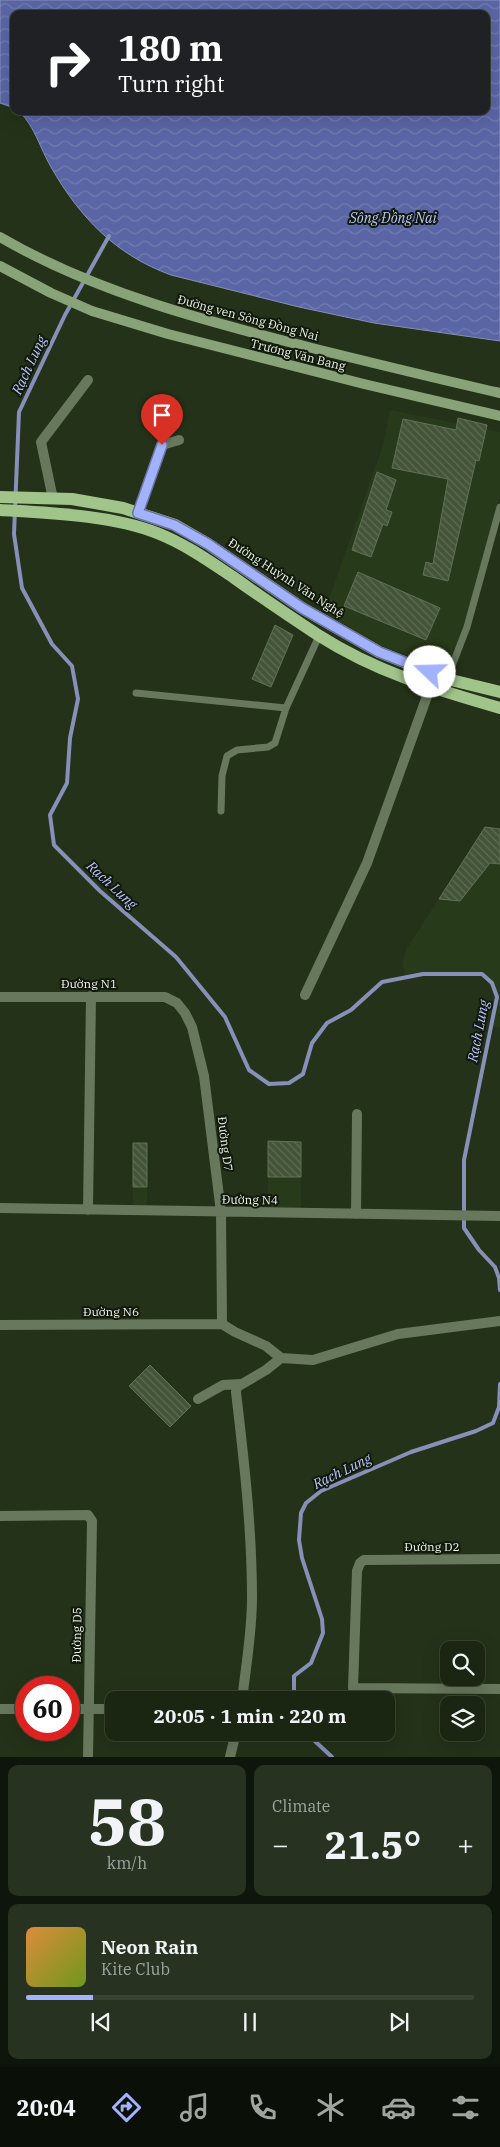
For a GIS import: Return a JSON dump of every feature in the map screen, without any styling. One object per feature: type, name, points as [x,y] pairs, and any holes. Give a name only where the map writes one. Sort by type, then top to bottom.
[{"type":"main road","name":"Đường ven Sông Đồng Nai","points":[[0,237],[62,268],[170,310],[233,328],[500,392]]},
{"type":"main road","name":"Trương Văn Bang","points":[[0,266],[51,293],[92,311],[227,351],[500,416]]},
{"type":"main road","name":"Đường Huỳnh Văn Nghệ","points":[[4,497],[72,499],[123,508],[174,525],[208,544],[302,608],[379,652],[447,678],[500,692]]},
{"type":"main road","points":[[3,510],[108,520],[157,533],[198,553],[319,636],[371,666],[430,688],[500,708]]},
{"type":"main road","points":[[371,666],[379,652]]},
{"type":"street","points":[[53,499],[41,442],[88,380]]},
{"type":"street","points":[[138,513],[162,445],[179,440]]},
{"type":"street","points":[[305,995],[367,863],[430,688]]},
{"type":"street","points":[[88,1210],[92,996]]},
{"type":"street","name":"Đường N1","points":[[0,997],[165,997],[177,1003]]},
{"type":"street","name":"Đường D7","points":[[177,1003],[192,1027],[204,1076],[221,1212],[222,1324]]},
{"type":"street","points":[[356,1214],[357,1114]]},
{"type":"street","name":"Đường N4","points":[[0,1208],[500,1216]]},
{"type":"street","points":[[222,1324],[266,1346],[281,1358],[313,1360],[398,1334],[496,1321]]},
{"type":"street","name":"Đường N6","points":[[0,1324],[222,1324]]},
{"type":"street","points":[[243,1691],[252,1598],[248,1497],[236,1392],[237,1387],[266,1370],[281,1358]]},
{"type":"street","points":[[198,1399],[223,1385],[241,1384]]},
{"type":"street","name":"Đường D5","points":[[0,1516],[88,1516],[92,1520],[88,1757]]},
{"type":"street","name":"Đường D2","points":[[500,1560],[364,1560],[360,1563],[357,1571],[353,1688],[500,1689]]},
{"type":"street","points":[[0,1709],[15,1709]]},
{"type":"street","points":[[80,1709],[105,1709]]},
{"type":"street","points":[[230,1757],[234,1741]]},
{"type":"lane","points":[[447,678],[467,627],[500,507]]},
{"type":"lane","points":[[221,811],[222,776],[227,756],[237,750],[268,747],[275,743],[286,708],[319,636]]},
{"type":"lane","points":[[136,693],[286,708]]},
{"type":"shaded area","points":[[390,410],[500,432],[500,496],[464,627],[447,670],[382,646],[324,613],[383,445]]},
{"type":"shaded area","points":[[485,827],[500,829],[500,1027],[491,1027],[497,997],[492,983],[483,974],[423,974],[404,977],[403,960],[407,948]]},
{"type":"shaded area","points":[[268,1141],[301,1142],[301,1208],[268,1208]]},
{"type":"shaded area","points":[[133,1143],[147,1143],[147,1206],[133,1206]]},
{"type":"water","name":"Sông Đồng Nai","points":[[0,0],[500,0],[500,341],[374,323],[299,307],[171,275],[151,267],[133,257],[101,233],[74,203],[47,160],[23,115],[490,115],[490,10],[10,10],[10,107],[0,103]]},
{"type":"building","points":[[458,418],[487,425],[479,461],[476,460],[448,581],[423,575],[426,562],[433,564],[448,479],[392,468],[403,419],[456,430]]},
{"type":"building","points":[[377,472],[396,480],[386,510],[392,512],[387,526],[383,524],[371,557],[352,550]]},
{"type":"building","points":[[358,572],[440,608],[426,640],[344,606]]},
{"type":"building","points":[[275,625],[293,635],[271,687],[252,679]]},
{"type":"building","points":[[485,827],[500,829],[500,864],[490,863],[460,901],[439,899]]},
{"type":"building","points":[[268,1141],[301,1142],[301,1177],[268,1177]]},
{"type":"building","points":[[133,1143],[147,1143],[147,1187],[133,1187]]},
{"type":"building","points":[[150,1365],[191,1406],[170,1427],[129,1386]]},
{"type":"waterway","name":"Rạch Lung","points":[[109,236],[65,315],[19,412],[14,534],[22,588],[52,644],[72,666],[78,699],[70,738],[67,783],[50,815],[54,845],[100,891],[176,957],[225,1017],[249,1070],[269,1084],[289,1083],[303,1074],[312,1043],[327,1023],[351,1010],[382,982],[423,974],[482,974],[492,983],[497,997],[464,1160],[464,1228],[479,1250],[495,1267],[499,1278],[500,1290]]},
{"type":"waterway","name":"Rạch Lung","points":[[294,1691],[294,1676],[311,1663],[323,1633],[322,1619],[302,1558],[299,1540],[301,1513],[306,1503],[321,1491],[411,1452],[476,1431],[493,1423],[499,1407],[500,1384]]},
{"type":"waterway","name":"Rạch Lung","points":[[315,1741],[332,1757]]},
{"type":"route","points":[[162,445],[138,513],[174,525],[208,544],[302,608],[379,652],[430,672]]}]
